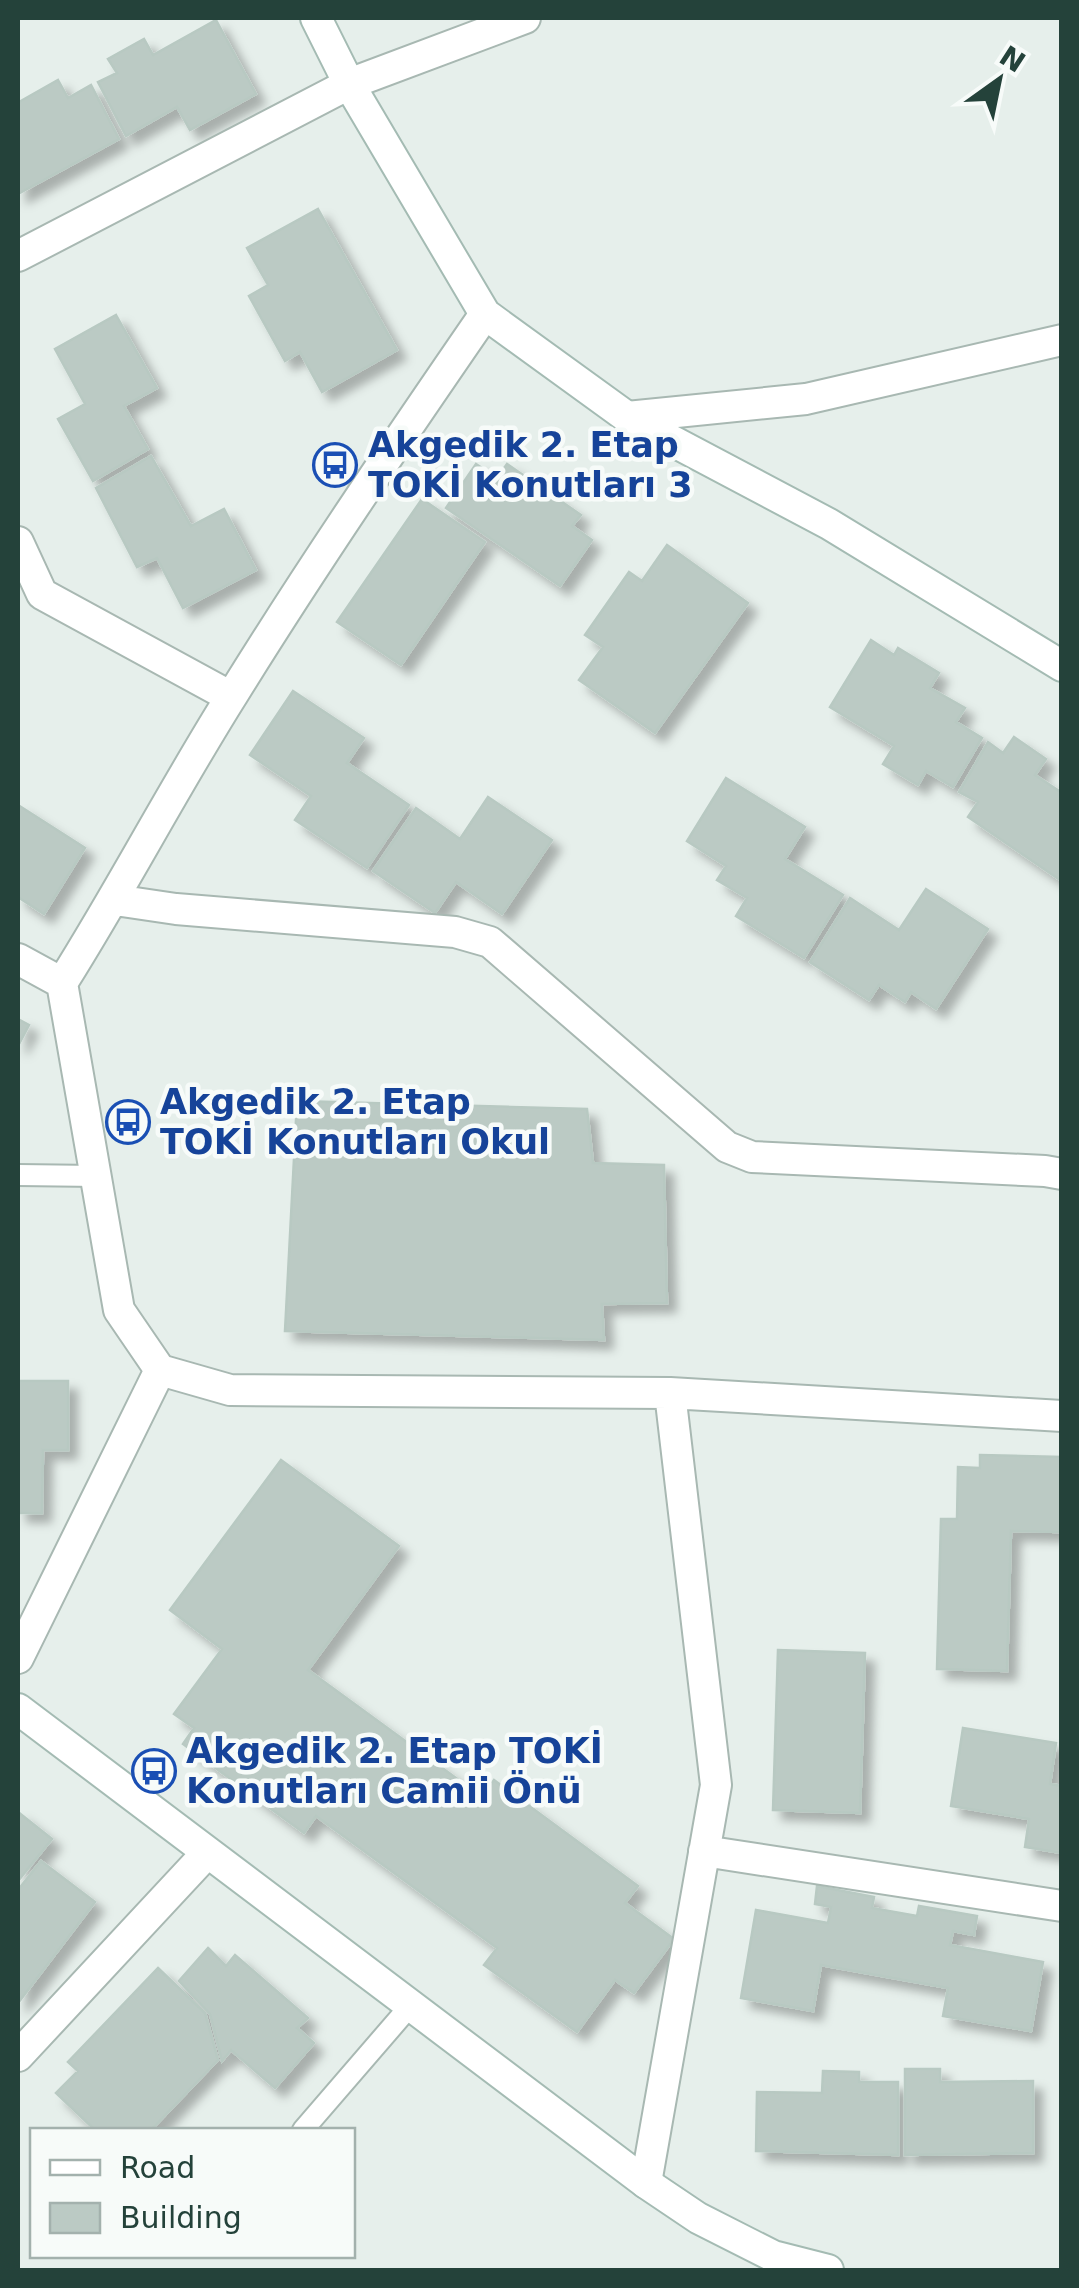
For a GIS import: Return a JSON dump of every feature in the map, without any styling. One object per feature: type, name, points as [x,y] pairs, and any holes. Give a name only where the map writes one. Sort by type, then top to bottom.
[{"type":"street","points":[[316,18],[348,84],[485,314],[627,417],[829,524],[1062,666]]},
{"type":"street","points":[[18,256],[348,84],[526,18]]},
{"type":"street","points":[[485,314],[371,480],[231,697],[115,900],[62,983],[119,1310],[160,1370],[230,1390],[670,1392],[1062,1416]]},
{"type":"street","points":[[627,417],[806,399],[1062,340]]},
{"type":"street","points":[[18,542],[42,594],[231,697]]},
{"type":"street","points":[[115,900],[176,910],[454,932],[490,942],[727,1147],[752,1157],[1062,1174]]},
{"type":"street","points":[[18,960],[62,983]]},
{"type":"street","points":[[18,1658],[160,1370]]},
{"type":"street","points":[[646,2183],[716,1785],[670,1392]]},
{"type":"street","points":[[18,1709],[646,2183],[698,2218],[773,2256],[828,2270]]},
{"type":"street","points":[[704,1851],[1062,1906]]},
{"type":"street","points":[[18,2056],[207,1853]]},
{"type":"lane","points":[[18,1175],[97,1176]]},
{"type":"lane","points":[[305,2128],[410,2006]]},
{"type":"building","points":[[216,20],[256,94],[190,130],[177,107],[126,136],[98,82],[117,73],[108,59],[144,39],[153,55]]},
{"type":"building","points":[[58,80],[68,98],[91,85],[119,139],[18,194],[18,99],[19,102]]},
{"type":"building","points":[[318,209],[397,350],[322,392],[300,352],[285,361],[249,296],[268,285],[247,248]]},
{"type":"building","points":[[116,315],[157,388],[124,406],[148,449],[93,481],[58,419],[85,404],[55,349]]},
{"type":"building","points":[[151,456],[191,526],[224,509],[256,570],[183,608],[157,558],[137,567],[96,488]]},
{"type":"building","points":[[476,464],[497,478],[507,464],[581,515],[572,526],[592,540],[560,586],[446,508]]},
{"type":"building","points":[[422,499],[485,542],[401,665],[337,622]]},
{"type":"building","points":[[667,545],[748,603],[655,733],[579,680],[603,647],[585,635],[629,572],[642,581]]},
{"type":"building","points":[[871,640],[894,655],[898,648],[939,673],[930,688],[965,708],[956,722],[982,738],[953,787],[926,771],[918,785],[883,764],[894,746],[830,707]]},
{"type":"building","points":[[293,691],[364,738],[347,763],[409,805],[367,868],[295,820],[311,796],[250,755]]},
{"type":"building","points":[[1014,737],[1046,759],[1035,775],[1062,793],[1060,880],[968,817],[978,802],[959,792],[988,742],[1003,753]]},
{"type":"building","points":[[726,778],[805,827],[785,859],[843,895],[804,958],[736,916],[747,898],[717,880],[726,866],[687,841]]},
{"type":"building","points":[[488,797],[552,840],[502,914],[456,882],[435,913],[373,871],[416,808],[460,839]]},
{"type":"building","points":[[18,805],[85,848],[44,914],[18,897]]},
{"type":"building","points":[[926,889],[988,929],[936,1009],[911,992],[905,1002],[879,985],[869,1000],[810,962],[850,898],[899,930]]},
{"type":"building","points":[[18,1019],[29,1025],[18,1046]]},
{"type":"building","points":[[297,1101],[587,1109],[593,1163],[664,1165],[667,1303],[602,1304],[604,1340],[285,1331]]},
{"type":"building","points":[[18,1381],[68,1381],[68,1450],[43,1450],[42,1513],[18,1513]]},
{"type":"building","points":[[980,1455],[1062,1457],[1062,1532],[1011,1531],[1007,1671],[937,1669],[941,1519],[957,1519],[958,1467],[980,1468]]},
{"type":"building","points":[[281,1460],[399,1546],[308,1670],[482,1797],[494,1780],[638,1886],[625,1903],[674,1939],[634,1993],[615,1980],[577,2032],[484,1965],[497,1948],[316,1816],[304,1833],[183,1744],[194,1728],[174,1714],[222,1649],[170,1610]]},
{"type":"building","points":[[778,1650],[865,1653],[860,1813],[773,1810]]},
{"type":"building","points":[[963,1728],[1056,1743],[1050,1784],[1062,1786],[1062,1853],[1025,1847],[1029,1819],[951,1806]]},
{"type":"building","points":[[18,1812],[52,1839],[18,1881]]},
{"type":"building","points":[[41,1861],[95,1902],[18,2003],[18,1890]]},
{"type":"building","points":[[817,1886],[874,1897],[872,1908],[917,1916],[919,1906],[977,1916],[974,1935],[953,1931],[950,1945],[1043,1962],[1031,2031],[943,2016],[948,1988],[821,1965],[813,2011],[741,1998],[756,1910],[828,1923],[831,1907],[815,1904]]},
{"type":"building","points":[[208,1948],[226,1966],[235,1955],[308,2018],[297,2028],[314,2043],[275,2088],[231,2050],[222,2061],[210,2014],[179,1981]]},
{"type":"building","points":[[158,1968],[205,2013],[218,2060],[153,2128],[93,2128],[56,2093],[78,2071],[68,2062]]},
{"type":"building","points":[[905,2069],[940,2069],[940,2082],[1033,2081],[1033,2153],[905,2155]]},
{"type":"building","points":[[823,2071],[859,2072],[859,2082],[898,2082],[898,2155],[756,2151],[757,2092],[822,2093]]},
{"type":"place","name":"Akgedik 2. Etap TOKİ Konutları 3","points":[[335,465]]},
{"type":"place","name":"Akgedik 2. Etap TOKİ Konutları Okul","points":[[128,1122]]},
{"type":"place","name":"Akgedik 2. Etap TOKİ Konutları Camii Önü","points":[[154,1771]]}]
